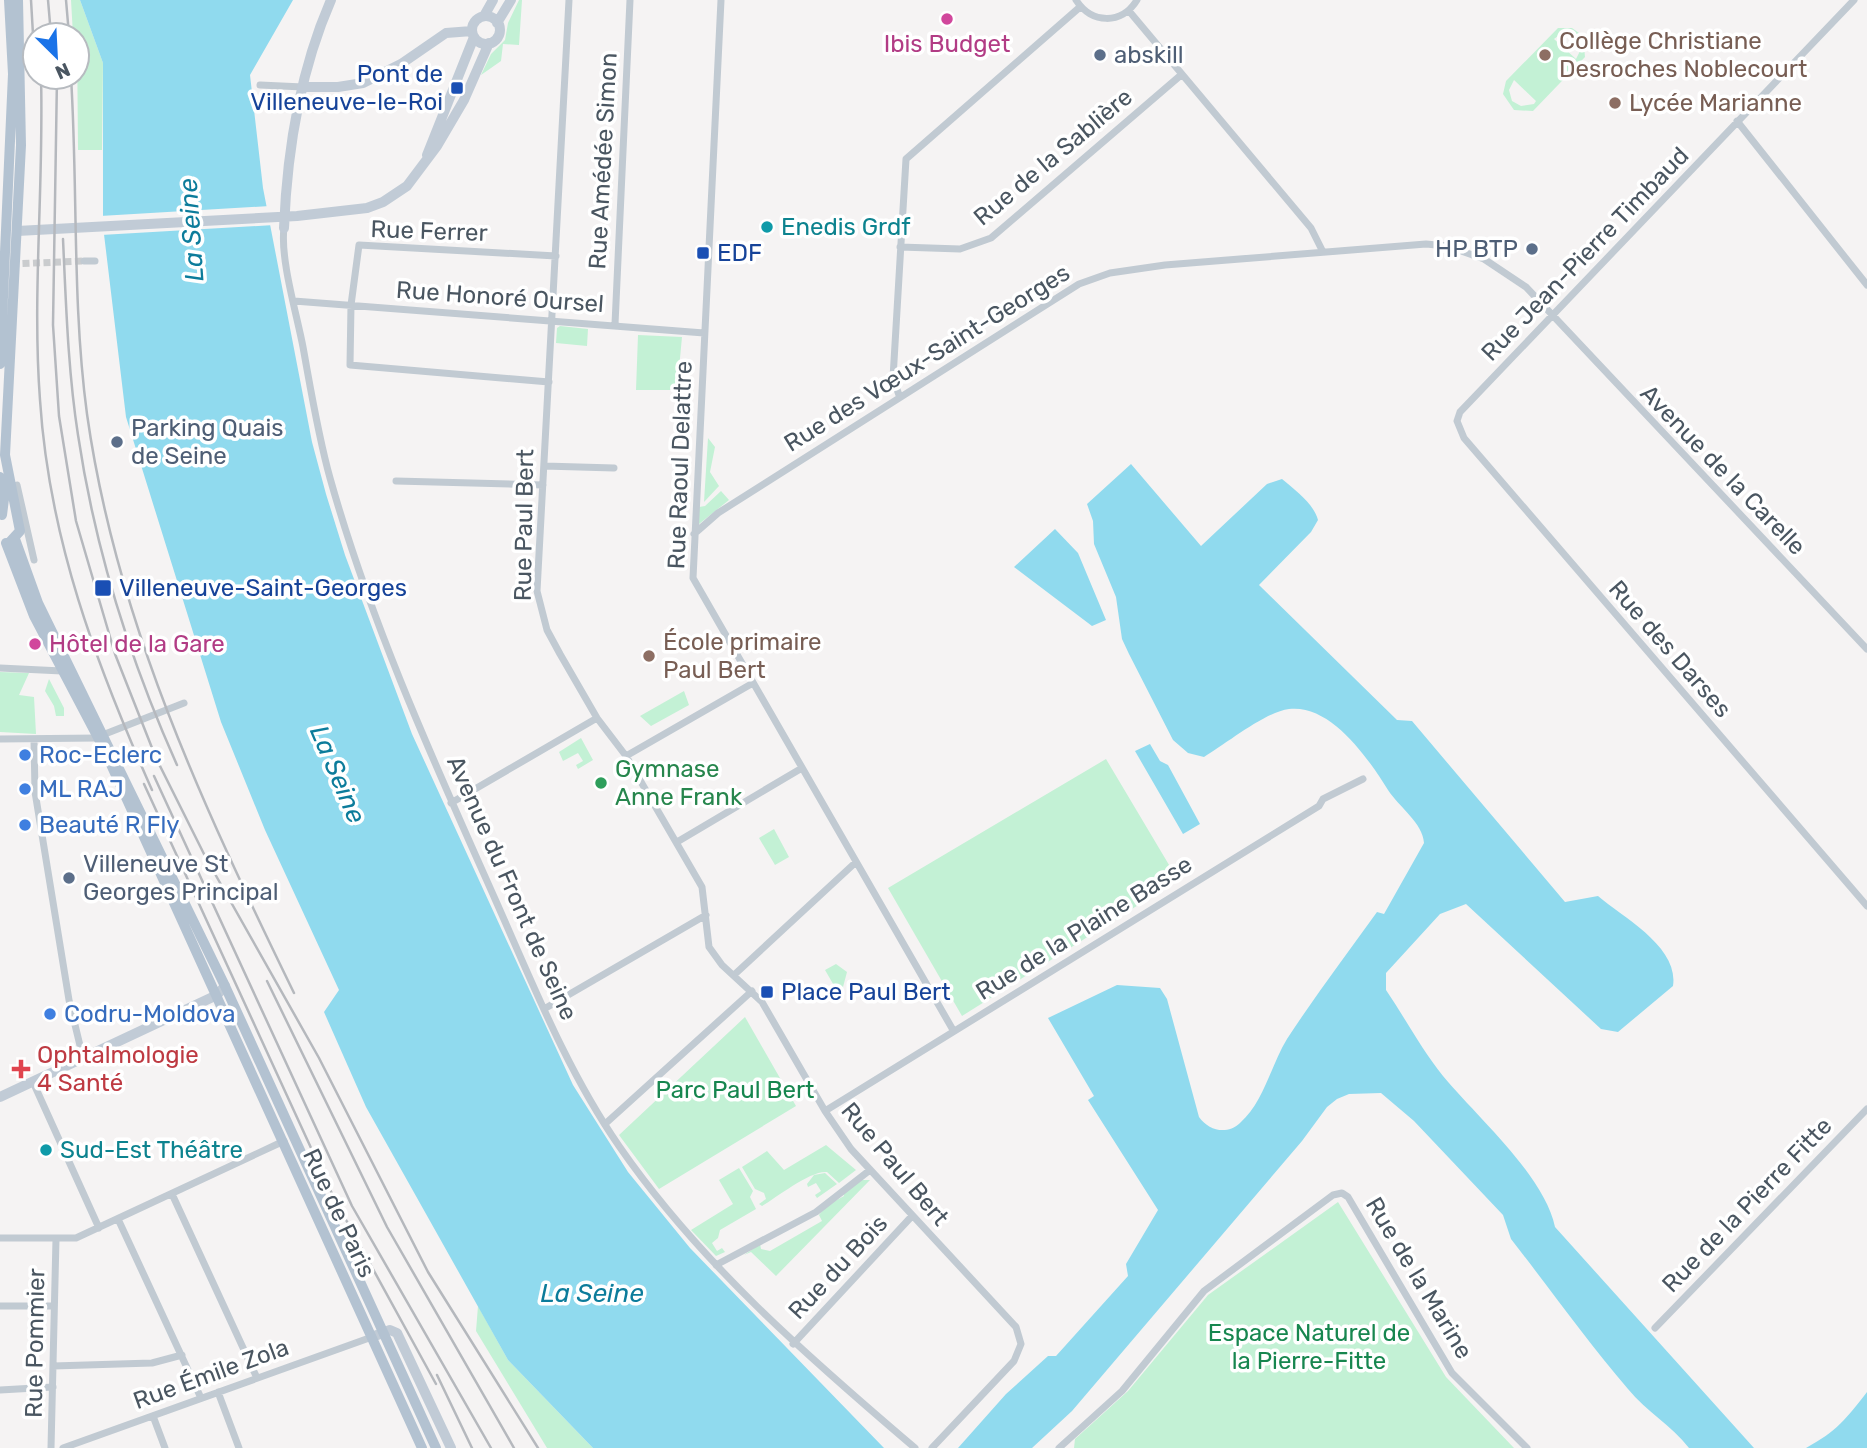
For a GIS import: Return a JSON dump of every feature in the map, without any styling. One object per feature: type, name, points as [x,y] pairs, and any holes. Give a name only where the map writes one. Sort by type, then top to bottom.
[{"type":"main road","points":[[284,228],[285,195],[303,87],[320,26],[331,0]]},
{"type":"main road","points":[[426,159],[476,20],[484,16],[493,0]]},
{"type":"main road","points":[[11,231],[297,216],[367,208],[396,195],[414,178],[464,100],[489,43],[498,35],[497,23],[511,0]]},
{"type":"main road","points":[[14,3],[6,447],[1,515],[10,515],[30,607],[62,671],[101,736]]},
{"type":"main road","points":[[484,16],[497,23]]},
{"type":"main road","points":[[303,87],[338,87],[363,83],[401,64],[446,33],[473,34],[481,42],[489,43]]},
{"type":"main road","points":[[0,364],[11,231]]},
{"type":"main road","points":[[5,483],[14,534],[38,603],[101,736]]},
{"type":"main road","name":"Rue de Paris","points":[[101,736],[221,991],[284,1141],[422,1448]]},
{"type":"main road","points":[[0,1097],[221,991]]},
{"type":"main road","name":"Rue de Paris","points":[[221,991],[253,1052],[385,1332],[392,1356],[436,1448]]},
{"type":"main road","points":[[372,1337],[385,1332],[397,1334],[402,1341],[451,1448]]},
{"type":"street","name":"Rue Paul Bert","points":[[569,0],[539,607],[553,642],[597,718],[626,756],[702,887],[709,947],[734,975],[752,990],[825,1111],[870,1170],[1016,1327],[1021,1337],[1014,1361],[932,1448]]},
{"type":"street","name":"Rue Amédée Simon","points":[[615,324],[630,0]]},
{"type":"street","name":"Rue Raoul Delattre","points":[[721,0],[692,572],[695,584],[953,1030]]},
{"type":"street","points":[[900,395],[893,378],[904,163],[909,154],[1078,3],[1088,14],[1106,19],[1129,10],[1137,0]]},
{"type":"street","name":"Rue Jean-Pierre Timbaud","points":[[1460,412],[1854,0]]},
{"type":"street","points":[[1129,10],[1311,228],[1323,252]]},
{"type":"street","name":"Rue de la Sablière","points":[[900,247],[960,249],[990,238],[1181,75]]},
{"type":"street","points":[[260,85],[303,87]]},
{"type":"street","points":[[1737,121],[1867,285]]},
{"type":"street","name":"Avenue du Front de Seine","points":[[284,228],[294,301],[330,478],[396,671],[451,803],[544,1009],[605,1124],[664,1206],[716,1265],[793,1344],[915,1448]]},
{"type":"street","name":"Rue des Vœux-Saint-Georges","points":[[694,534],[718,513],[900,395],[1026,316],[1095,278],[1141,268],[1426,244],[1447,246],[1483,259],[1516,278],[1552,317]]},
{"type":"street","name":"Rue Ferrer","points":[[351,305],[359,245],[556,256]]},
{"type":"street","points":[[85,261],[95,261]]},
{"type":"street","name":"Rue Honoré Oursel","points":[[294,301],[704,333]]},
{"type":"street","points":[[351,305],[350,365],[549,382]]},
{"type":"street","name":"Avenue de la Carelle","points":[[1552,317],[1867,649]]},
{"type":"street","name":"Rue des Darses","points":[[1460,412],[1457,421],[1464,438],[1867,906]]},
{"type":"street","points":[[544,466],[614,468]]},
{"type":"street","points":[[396,481],[543,485]]},
{"type":"street","points":[[14,534],[34,560]]},
{"type":"street","points":[[0,668],[62,671]]},
{"type":"street","points":[[626,756],[753,683]]},
{"type":"street","points":[[0,739],[101,736],[184,703]]},
{"type":"street","points":[[451,803],[597,718]]},
{"type":"street","points":[[33,740],[35,792],[83,1058]]},
{"type":"street","points":[[677,842],[802,768]]},
{"type":"street","name":"Rue de la Plaine Basse","points":[[825,1111],[1319,806],[1323,799],[1363,779]]},
{"type":"street","points":[[734,975],[856,862]]},
{"type":"street","points":[[544,1009],[645,953],[706,915]]},
{"type":"street","points":[[605,1124],[752,990]]},
{"type":"street","points":[[33,1082],[99,1228]]},
{"type":"street","name":"Rue de la Pierre Fitte","points":[[1655,1328],[1867,1110]]},
{"type":"street","points":[[0,1238],[76,1238],[284,1141]]},
{"type":"street","points":[[716,1265],[816,1212],[870,1170]]},
{"type":"street","name":"Rue de la Marine","points":[[1059,1448],[1122,1391],[1204,1291],[1333,1195],[1342,1193],[1348,1197],[1452,1373],[1527,1448]]},
{"type":"street","points":[[172,1194],[257,1378]]},
{"type":"street","name":"Rue du Bois","points":[[793,1344],[912,1216]]},
{"type":"street","points":[[118,1219],[201,1398]]},
{"type":"street","name":"Rue Pommier","points":[[51,1448],[57,1239]]},
{"type":"street","points":[[0,1306],[54,1306]]},
{"type":"street","name":"Rue Émile Zola","points":[[63,1448],[84,1444],[201,1398],[372,1337]]},
{"type":"street","points":[[53,1366],[152,1363],[181,1355]]},
{"type":"street","points":[[0,1390],[53,1387]]},
{"type":"street","points":[[218,1392],[239,1448]]},
{"type":"street","points":[[153,1416],[165,1448]]},
{"type":"green space","points":[[71,0],[80,0],[88,21],[72,21]]},
{"type":"green space","points":[[519,0],[522,0],[519,45],[503,44],[501,61],[481,75],[491,54],[505,40],[508,23]]},
{"type":"green space","points":[[1558,28],[1572,28],[1583,36],[1585,57],[1533,111],[1514,110],[1503,94],[1506,81]],"holes":[[[1562,33],[1577,39],[1581,49],[1576,59],[1554,39]],[[1514,80],[1536,101],[1534,104],[1521,106],[1512,101],[1509,90]]]},
{"type":"green space","points":[[91,30],[103,63],[102,150],[78,150],[77,91],[91,91]]},
{"type":"green space","points":[[557,328],[588,329],[587,346],[556,343]]},
{"type":"green space","points":[[638,335],[682,337],[677,390],[636,390]]},
{"type":"green space","points":[[708,438],[715,447],[710,472],[719,486],[704,502]]},
{"type":"green space","points":[[721,491],[729,500],[699,524],[699,507],[705,506]]},
{"type":"green space","points":[[0,672],[29,673],[19,695],[34,697],[36,734],[0,732]]},
{"type":"green space","points":[[49,679],[64,708],[64,716],[56,716],[54,706],[45,691]]},
{"type":"green space","points":[[684,691],[689,705],[651,726],[640,716]]},
{"type":"green space","points":[[581,738],[593,760],[578,769],[576,765],[583,761],[578,753],[563,761],[559,752]]},
{"type":"green space","points":[[1106,759],[1178,880],[962,1016],[888,888]]},
{"type":"green space","points":[[774,829],[789,857],[775,865],[759,838]]},
{"type":"green space","points":[[836,964],[847,972],[843,987],[836,989],[825,970]]},
{"type":"green space","name":"Parc Paul Bert","points":[[745,1017],[796,1106],[659,1189],[619,1135]]},
{"type":"green space","points":[[826,1145],[856,1170],[839,1183],[827,1172],[812,1175],[762,1206],[759,1204],[766,1199],[764,1193],[755,1189],[742,1167],[767,1151],[784,1170]]},
{"type":"green space","points":[[739,1168],[753,1191],[750,1197],[756,1209],[720,1230],[718,1238],[712,1243],[717,1251],[722,1248],[725,1252],[716,1256],[691,1230],[733,1204],[719,1180]]},
{"type":"green space","points":[[825,1173],[837,1184],[817,1198],[815,1195],[821,1191],[816,1183],[808,1187],[807,1184],[814,1175]]},
{"type":"green space","points":[[860,1180],[870,1180],[776,1276],[751,1252],[744,1255],[760,1244],[761,1249],[770,1251],[822,1221],[819,1215],[826,1206],[844,1196],[843,1193]]},
{"type":"green space","name":"Espace Naturel de la Pierre-Fitte","points":[[1338,1202],[1446,1377],[1514,1448],[1074,1448],[1075,1439],[1128,1391],[1208,1295]]},
{"type":"green space","points":[[478,1306],[508,1360],[593,1448],[547,1448],[476,1331]]},
{"type":"water","name":"La Seine","points":[[80,0],[293,0],[250,75],[263,188],[312,442],[326,494],[345,555],[412,734],[573,1085],[628,1172],[690,1248],[884,1448],[593,1448],[508,1360],[366,1107],[324,1012],[339,990],[265,830],[221,722],[126,417],[103,226],[103,63],[91,30],[91,21],[88,21]]},
{"type":"water","points":[[1131,464],[1201,546],[1267,484],[1282,479],[1298,493],[1313,508],[1318,520],[1311,532],[1259,585],[1397,720],[1412,721],[1565,902],[1598,896],[1659,946],[1673,972],[1673,986],[1618,1032],[1601,1029],[1466,904],[1440,914],[1386,973],[1386,990],[1443,1076],[1524,1167],[1538,1187],[1555,1227],[1754,1448],[1689,1448],[1675,1432],[1643,1405],[1598,1352],[1511,1239],[1503,1215],[1414,1121],[1381,1093],[1349,1094],[1327,1107],[1302,1141],[1072,1411],[1032,1448],[958,1448],[1006,1394],[1048,1356],[1056,1356],[1128,1276],[1126,1264],[1158,1210],[1088,1100],[1094,1096],[1048,1018],[1117,985],[1160,988],[1167,999],[1199,1117],[1208,1126],[1218,1130],[1235,1127],[1255,1105],[1281,1049],[1309,1007],[1377,912],[1384,914],[1424,843],[1420,829],[1359,749],[1334,724],[1319,715],[1304,710],[1279,711],[1257,722],[1204,757],[1188,753],[1173,740],[1122,639],[1116,597],[1094,544],[1093,521],[1087,504]]},
{"type":"water","points":[[1055,529],[1078,553],[1106,620],[1092,626],[1014,567]]},
{"type":"water","points":[[1150,744],[1160,761],[1168,765],[1200,824],[1183,834],[1135,751]]},
{"type":"water","points":[[1867,1392],[1867,1448],[1806,1448],[1840,1424]]},
{"type":"pier","points":[[270,206],[274,225],[101,235],[100,216]]},
{"type":"tunnel","points":[[12,264],[84,261]]},
{"type":"railway","points":[[31,0],[32,21]]},
{"type":"railway","points":[[48,0],[50,21]]},
{"type":"railway","points":[[66,0],[68,21]]},
{"type":"railway","points":[[41,91],[38,360],[45,451],[53,502],[78,600],[94,648],[152,790]]},
{"type":"railway","points":[[57,91],[53,325],[59,416],[76,521],[115,654],[156,758],[206,858],[319,1058],[428,1272],[538,1448]]},
{"type":"railway","points":[[72,91],[82,372],[101,491],[119,566],[168,712],[197,783],[294,993]]},
{"type":"railway","points":[[63,239],[72,387],[94,520],[130,645],[177,765]]},
{"type":"railway","points":[[154,776],[352,1206],[491,1448]]},
{"type":"railway","points":[[144,784],[334,1198],[436,1384]]},
{"type":"railway","points":[[267,981],[387,1227],[514,1448]]},
{"type":"railway","points":[[437,1375],[472,1448]]},
{"type":"place","name":"Ibis Budget","points":[[947,19]]},
{"type":"place","name":"abskill","points":[[1100,55]]},
{"type":"place","name":"Collège Christiane Desroches Noblecourt","points":[[1545,55]]},
{"type":"place","name":"Pont de Villeneuve-le-Roi","points":[[457,88]]},
{"type":"place","name":"Lycée Marianne","points":[[1615,103]]},
{"type":"place","name":"Enedis Grdf","points":[[767,227]]},
{"type":"place","name":"HP BTP","points":[[1532,249]]},
{"type":"place","name":"EDF","points":[[703,253]]},
{"type":"place","name":"Parking Quais de Seine","points":[[117,442]]},
{"type":"place","name":"Villeneuve-Saint-Georges","points":[[103,588]]},
{"type":"place","name":"Hôtel de la Gare","points":[[35,644]]},
{"type":"place","name":"École primaire Paul Bert","points":[[649,656]]},
{"type":"place","name":"Roc-Eclerc","points":[[25,755]]},
{"type":"place","name":"Gymnase Anne Frank","points":[[601,783]]},
{"type":"place","name":"ML RAJ","points":[[25,789]]},
{"type":"place","name":"Beauté R Fly","points":[[25,825]]},
{"type":"place","name":"Villeneuve St Georges Principal","points":[[69,878]]},
{"type":"place","name":"Place Paul Bert","points":[[767,992]]},
{"type":"place","name":"Codru-Moldova","points":[[50,1014]]},
{"type":"place","name":"Ophtalmologie 4 Santé","points":[[21,1069]]},
{"type":"place","name":"Sud-Est Théâtre","points":[[46,1150]]}]
